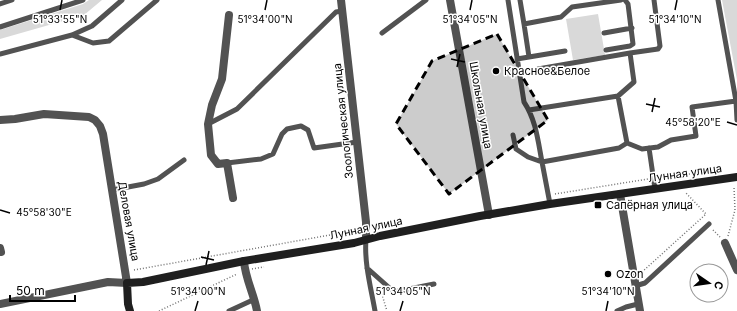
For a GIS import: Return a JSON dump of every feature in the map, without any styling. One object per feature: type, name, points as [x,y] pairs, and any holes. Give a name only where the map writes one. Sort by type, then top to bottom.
[{"type":"street","name":"Зоологическая улица","points":[[341,0],[366,239]]},
{"type":"street","name":"Школьная улица","points":[[450,0],[489,215]]},
{"type":"street","points":[[229,15],[222,79],[212,105],[208,124],[211,155],[218,164],[228,163],[233,198]]},
{"type":"street","name":"Деловая улица","points":[[0,120],[44,114],[89,117],[95,120],[100,126],[103,134],[126,271],[128,304],[130,311]]},
{"type":"street","name":"Лунная улица","points":[[0,304],[108,282],[143,282],[244,261],[354,243],[380,236],[550,204],[735,179]]},
{"type":"street","points":[[620,194],[639,307]]},
{"type":"street","points":[[726,243],[737,270]]},
{"type":"street","points":[[244,261],[245,271],[255,299],[257,311]]},
{"type":"lane","points":[[0,4],[12,0]]},
{"type":"lane","points":[[0,27],[82,0]]},
{"type":"lane","points":[[0,54],[72,35],[92,26],[122,0]]},
{"type":"lane","points":[[72,35],[93,43],[109,41],[157,0]]},
{"type":"lane","points":[[382,33],[426,0]]},
{"type":"lane","points":[[508,0],[524,102],[535,125],[550,204]]},
{"type":"lane","points":[[520,0],[529,57]]},
{"type":"lane","points":[[524,24],[561,18],[572,7],[621,0]]},
{"type":"lane","points":[[538,69],[658,49],[660,46],[654,0]]},
{"type":"lane","points":[[718,0],[736,100],[737,120]]},
{"type":"lane","points":[[606,50],[632,45],[634,41],[627,1]]},
{"type":"lane","points":[[208,124],[238,109],[336,12],[342,11]]},
{"type":"lane","points":[[604,33],[632,28]]},
{"type":"lane","points":[[517,59],[565,51]]},
{"type":"lane","points":[[529,110],[618,96],[634,82],[630,53]]},
{"type":"lane","points":[[618,96],[627,143]]},
{"type":"lane","points":[[627,143],[642,149],[658,147],[671,140],[696,136],[692,107],[736,100]]},
{"type":"lane","points":[[228,163],[261,159],[273,154],[282,134],[287,129],[301,126],[308,130],[314,148],[357,142]]},
{"type":"lane","points":[[513,135],[516,149],[528,157],[542,162],[619,148],[627,143]]},
{"type":"lane","points":[[649,148],[656,189]]},
{"type":"lane","points":[[112,190],[144,184],[158,179],[184,160]]},
{"type":"lane","points":[[634,282],[644,283],[709,224]]},
{"type":"lane","points":[[366,239],[365,248],[367,268],[375,311]]},
{"type":"lane","points":[[367,268],[394,292],[434,284]]},
{"type":"lane","points":[[229,311],[255,299]]},
{"type":"lane","points":[[617,311],[626,307],[639,307]]},
{"type":"path","points":[[549,194],[654,178],[699,173]]},
{"type":"path","points":[[726,243],[735,210],[735,179]]},
{"type":"path","points":[[634,282],[637,277],[706,214],[682,190],[690,188]]},
{"type":"path","points":[[709,224],[726,243]]},
{"type":"path","points":[[126,271],[366,229]]},
{"type":"path","points":[[159,311],[245,271]]},
{"type":"path","points":[[375,275],[387,311]]},
{"type":"highlighted area","points":[[497,34],[548,120],[449,194],[396,124],[432,61]]},
{"type":"shaded area","points":[[89,0],[102,0],[84,15],[0,39],[0,30],[83,4]]},
{"type":"shaded area","points":[[722,0],[737,0],[737,80]]},
{"type":"shaded area","points":[[598,14],[605,55],[573,60],[566,19]]},
{"type":"place","name":"Красное&Белое","points":[[496,71]]},
{"type":"place","name":"Сапёрная улица","points":[[598,205]]},
{"type":"place","name":"Ozon","points":[[608,274]]}]
